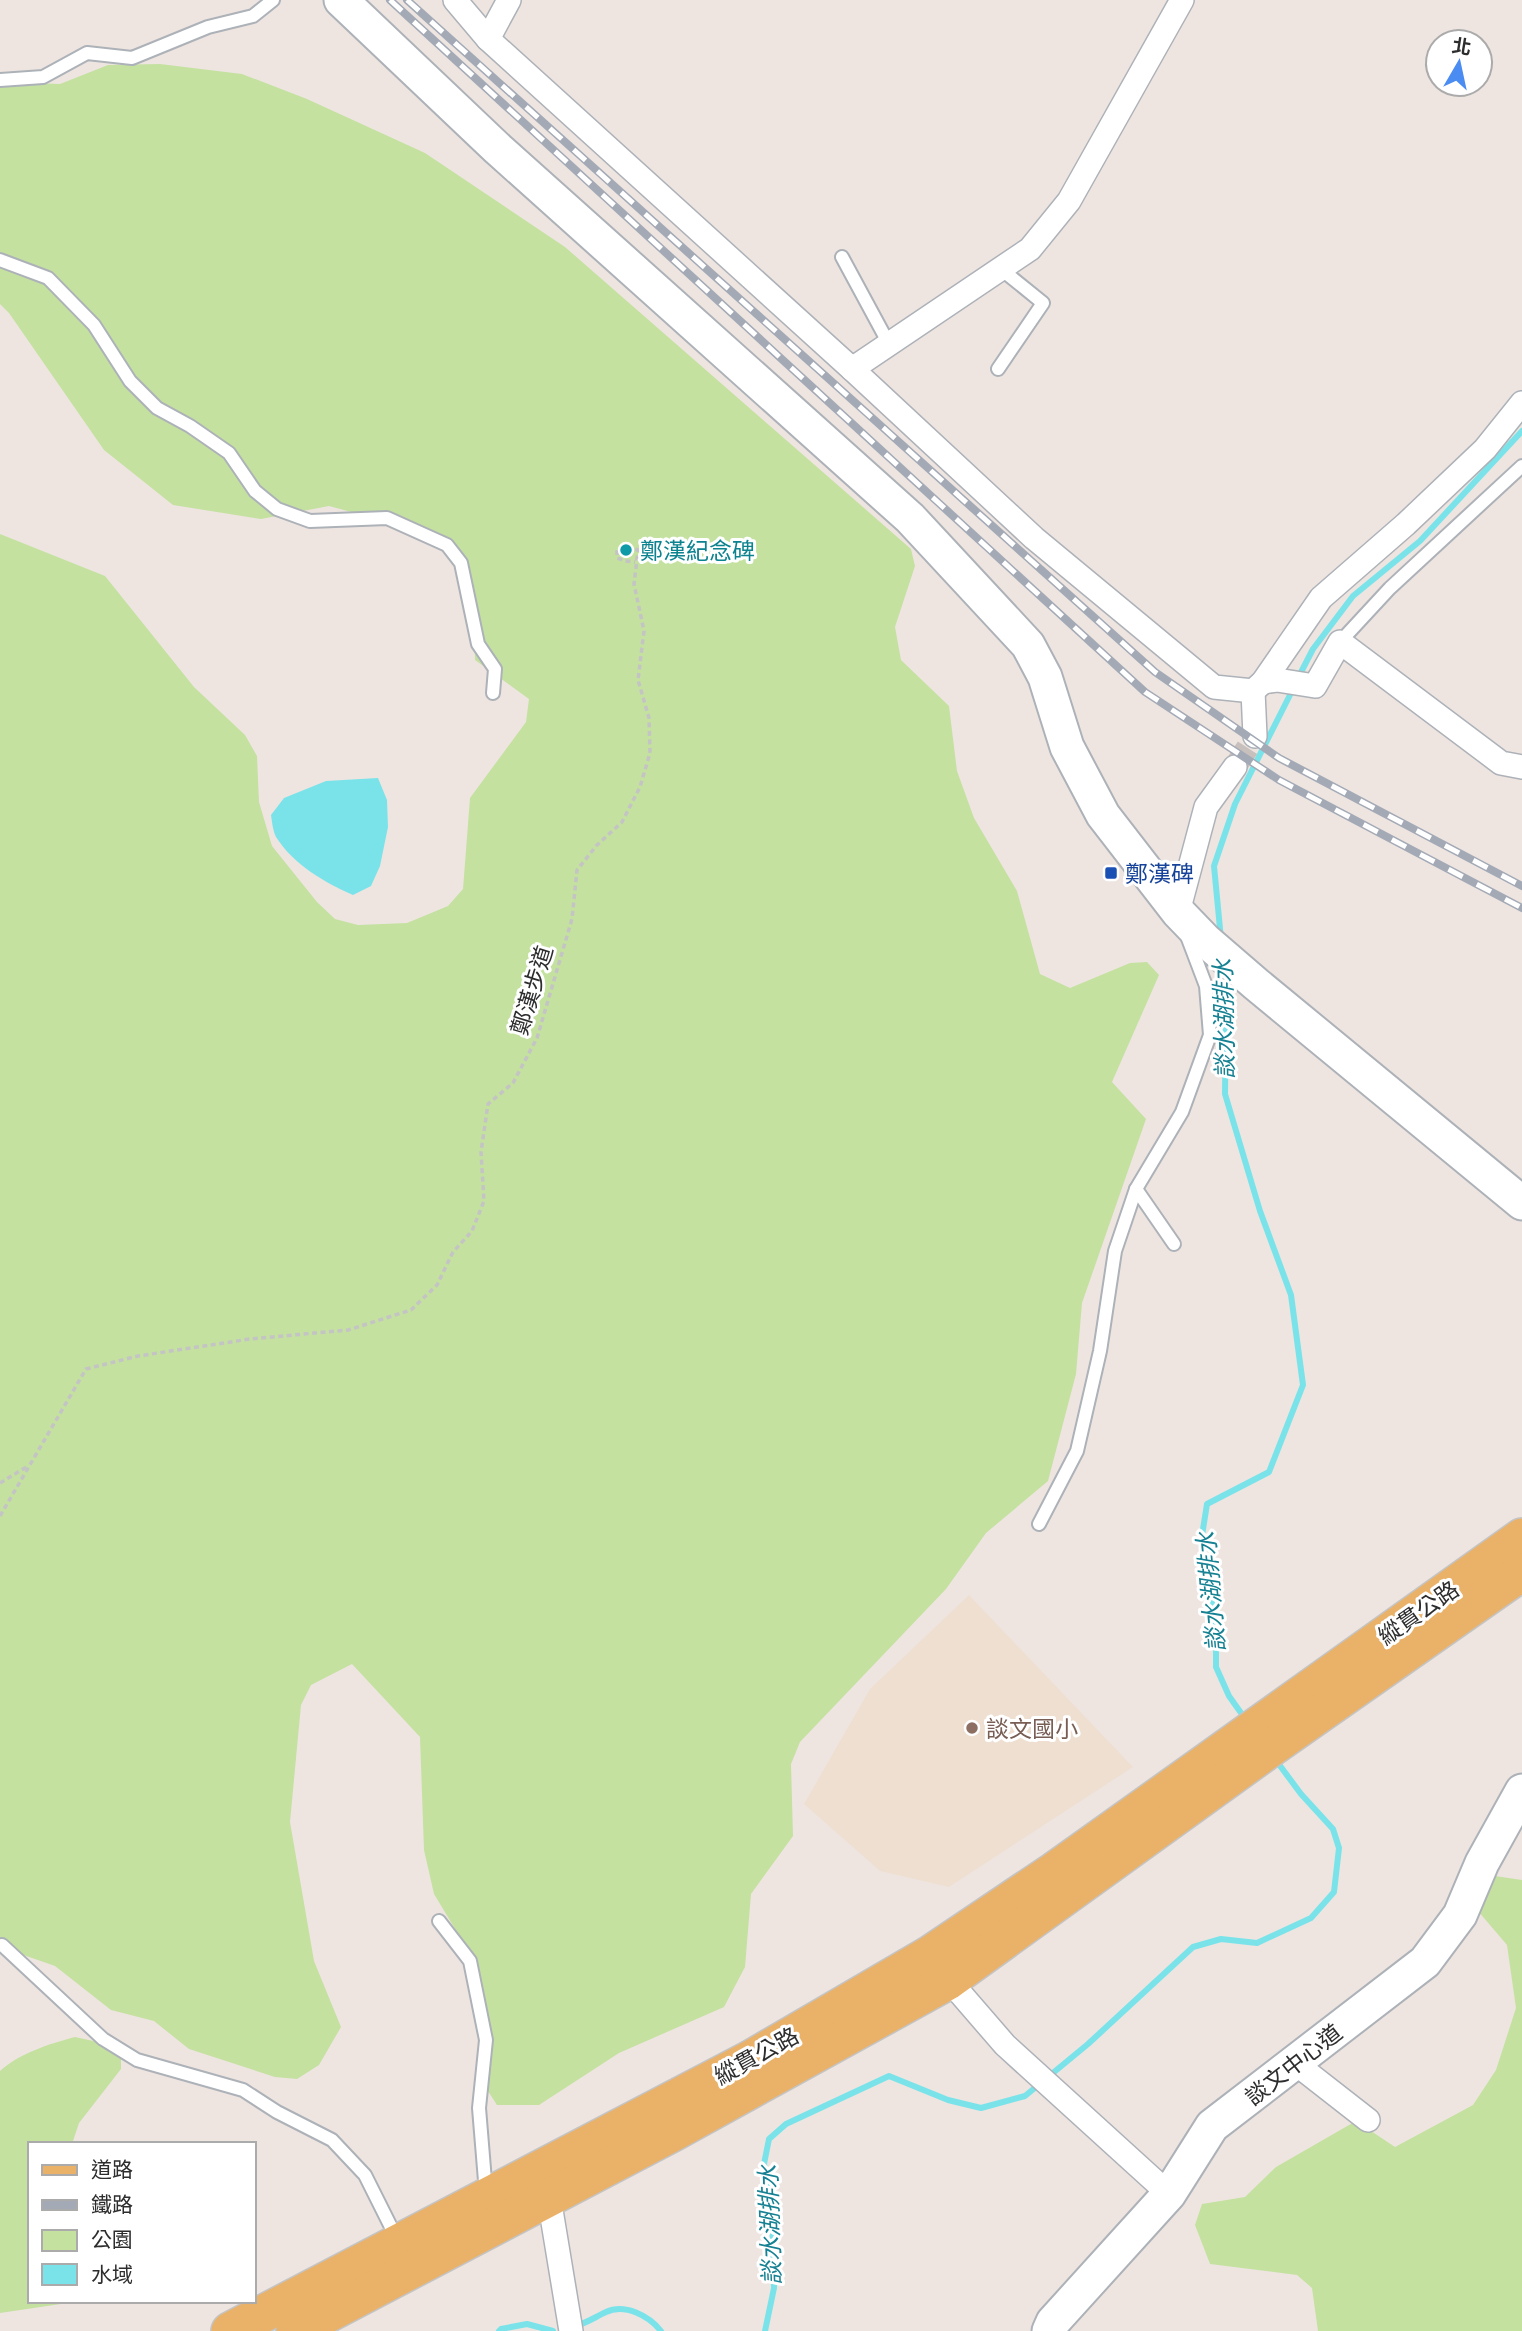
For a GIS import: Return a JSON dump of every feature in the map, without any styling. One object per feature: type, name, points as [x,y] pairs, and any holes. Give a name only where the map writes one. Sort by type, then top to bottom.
[{"type":"main road","name":"縱貫公路","points":[[1321,1697],[1522,1537]]},
{"type":"main road","name":"縱貫公路","points":[[295,2331],[541,2185],[743,2094],[939,1968],[1321,1697],[1522,1572]]},
{"type":"main road","name":"縱貫公路","points":[[230,2331],[486,2196],[541,2185]]},
{"type":"street","points":[[341,0],[498,149],[910,518],[1028,645],[1045,677],[1067,747],[1102,815],[1178,912],[1205,940],[1256,984],[1522,1203]]},
{"type":"street","points":[[455,0],[488,39],[1034,538],[1213,687],[1315,686],[1340,642],[1501,763],[1522,767]]},
{"type":"street","points":[[488,39],[509,0]]},
{"type":"street","points":[[852,369],[1030,249],[1069,201],[1182,0]]},
{"type":"street","points":[[1255,736],[1264,685],[1321,598],[1485,449],[1522,403]]},
{"type":"street","points":[[1178,912],[1206,807],[1235,767]]},
{"type":"street","name":"談文中心道","points":[[1049,2331],[1052,2322],[1169,2194],[1212,2126],[1425,1962],[1460,1915],[1482,1863],[1518,1810]]},
{"type":"street","points":[[939,1968],[1005,2045],[1169,2194]]},
{"type":"street","points":[[1295,2063],[1368,2120]]},
{"type":"street","points":[[541,2185],[570,2323]]},
{"type":"lane","points":[[0,80],[43,77],[86,54],[132,58],[208,27],[253,16],[273,0]]},
{"type":"lane","points":[[842,257],[889,344]]},
{"type":"lane","points":[[0,260],[48,278],[94,325],[130,381],[157,408],[190,426],[229,453],[255,491],[277,509],[310,521],[387,519],[447,545],[461,563],[478,644],[495,669],[494,693]]},
{"type":"lane","points":[[998,369],[1043,303],[1001,269]]},
{"type":"lane","points":[[1340,642],[1390,588],[1522,466]]},
{"type":"lane","points":[[1039,1524],[1077,1451],[1100,1351],[1115,1251],[1136,1189],[1182,1112],[1210,1035],[1206,986],[1178,912]]},
{"type":"lane","points":[[1136,1189],[1174,1244]]},
{"type":"lane","points":[[439,1921],[470,1961],[486,2040],[479,2108],[486,2196]]},
{"type":"lane","points":[[2,1945],[103,2039],[137,2060],[243,2090],[277,2112],[332,2140],[365,2175],[399,2242]]},
{"type":"path","points":[[625,545],[638,550],[635,562],[617,558],[617,550],[625,545]]},
{"type":"path","name":"鄭漢步道","points":[[0,1516],[86,1369],[138,1356],[250,1339],[348,1330],[411,1310],[437,1285],[453,1252],[471,1231],[484,1201],[481,1152],[488,1104],[513,1083],[537,1038],[572,919],[577,870],[597,845],[622,822],[640,788],[647,765],[650,753],[649,718],[638,680],[643,631],[634,584],[635,562]]},
{"type":"path","name":"鄭漢步道","points":[[0,1483],[30,1465]]},
{"type":"shaded area","name":"談文國小","points":[[969,1595],[1133,1767],[949,1887],[880,1871],[804,1804],[870,1689]]},
{"type":"green space","points":[[160,64],[242,74],[307,99],[425,153],[565,247],[911,549],[915,566],[895,627],[901,660],[949,706],[957,771],[974,818],[1017,891],[1040,974],[1070,988],[1130,963],[1147,962],[1159,975],[1112,1082],[1146,1119],[1082,1303],[1076,1374],[1048,1481],[986,1533],[946,1589],[800,1742],[791,1764],[793,1836],[751,1894],[745,1967],[724,2007],[619,2053],[539,2105],[497,2105],[484,2085],[483,2018],[469,1952],[434,1894],[424,1850],[420,1737],[352,1664],[311,1685],[301,1705],[290,1822],[314,1961],[341,2027],[319,2065],[297,2079],[275,2077],[189,2049],[154,2021],[111,2010],[55,1966],[12,1951],[0,1950],[0,534],[105,576],[194,687],[245,735],[257,756],[259,802],[272,846],[317,902],[335,919],[358,925],[407,923],[448,906],[463,889],[470,798],[526,722],[529,699],[475,660],[474,593],[456,552],[418,530],[329,506],[261,519],[173,505],[104,450],[9,313],[0,304],[0,82],[60,84],[108,65]]},
{"type":"green space","points":[[1495,1876],[1522,1880],[1522,2331],[1318,2331],[1312,2288],[1297,2275],[1210,2264],[1195,2225],[1202,2204],[1245,2197],[1276,2167],[1356,2121],[1395,2147],[1473,2105],[1496,2070],[1516,2008],[1507,1945],[1478,1911],[1475,1889]]},
{"type":"green space","points":[[75,2037],[121,2047],[121,2069],[79,2123],[73,2142],[28,2142],[28,2303],[68,2303],[0,2313],[0,2071],[26,2054]]},
{"type":"water","points":[[378,778],[387,800],[388,827],[380,866],[371,886],[353,895],[321,878],[292,856],[276,837],[271,815],[284,798],[326,781]]},
{"type":"waterway","name":"談水湖排水","points":[[1298,678],[1313,649],[1353,596],[1420,541],[1522,431]]},
{"type":"waterway","name":"談水湖排水","points":[[1221,939],[1214,866],[1235,804],[1294,687]]},
{"type":"waterway","name":"談水湖排水","points":[[1224,970],[1225,1094],[1260,1211],[1291,1295],[1303,1385],[1269,1472],[1207,1504],[1201,1542],[1216,1626],[1216,1667],[1229,1696],[1246,1720]]},
{"type":"waterway","name":"談水湖排水","points":[[765,2331],[774,2288],[772,2202],[764,2164],[769,2139],[786,2124],[889,2076],[948,2100],[981,2108],[1025,2096],[1088,2044],[1193,1947],[1221,1939],[1257,1943],[1311,1918],[1334,1892],[1339,1848],[1333,1829],[1301,1794],[1275,1759]]},
{"type":"waterway","points":[[575,2326],[606,2312],[621,2309],[636,2312],[650,2320],[661,2331]]},
{"type":"waterway","points":[[499,2331],[527,2324],[553,2331]]},
{"type":"tunnel","points":[[1235,767],[1255,736]]},
{"type":"railway","points":[[390,0],[1145,692],[1279,780],[1522,908]]},
{"type":"railway","points":[[407,0],[1155,672],[1279,758],[1522,886]]},
{"type":"place","name":"鄭漢紀念碑","points":[[626,550]]},
{"type":"place","name":"鄭漢碑","points":[[1111,873]]},
{"type":"place","name":"談文國小","points":[[972,1728]]}]
